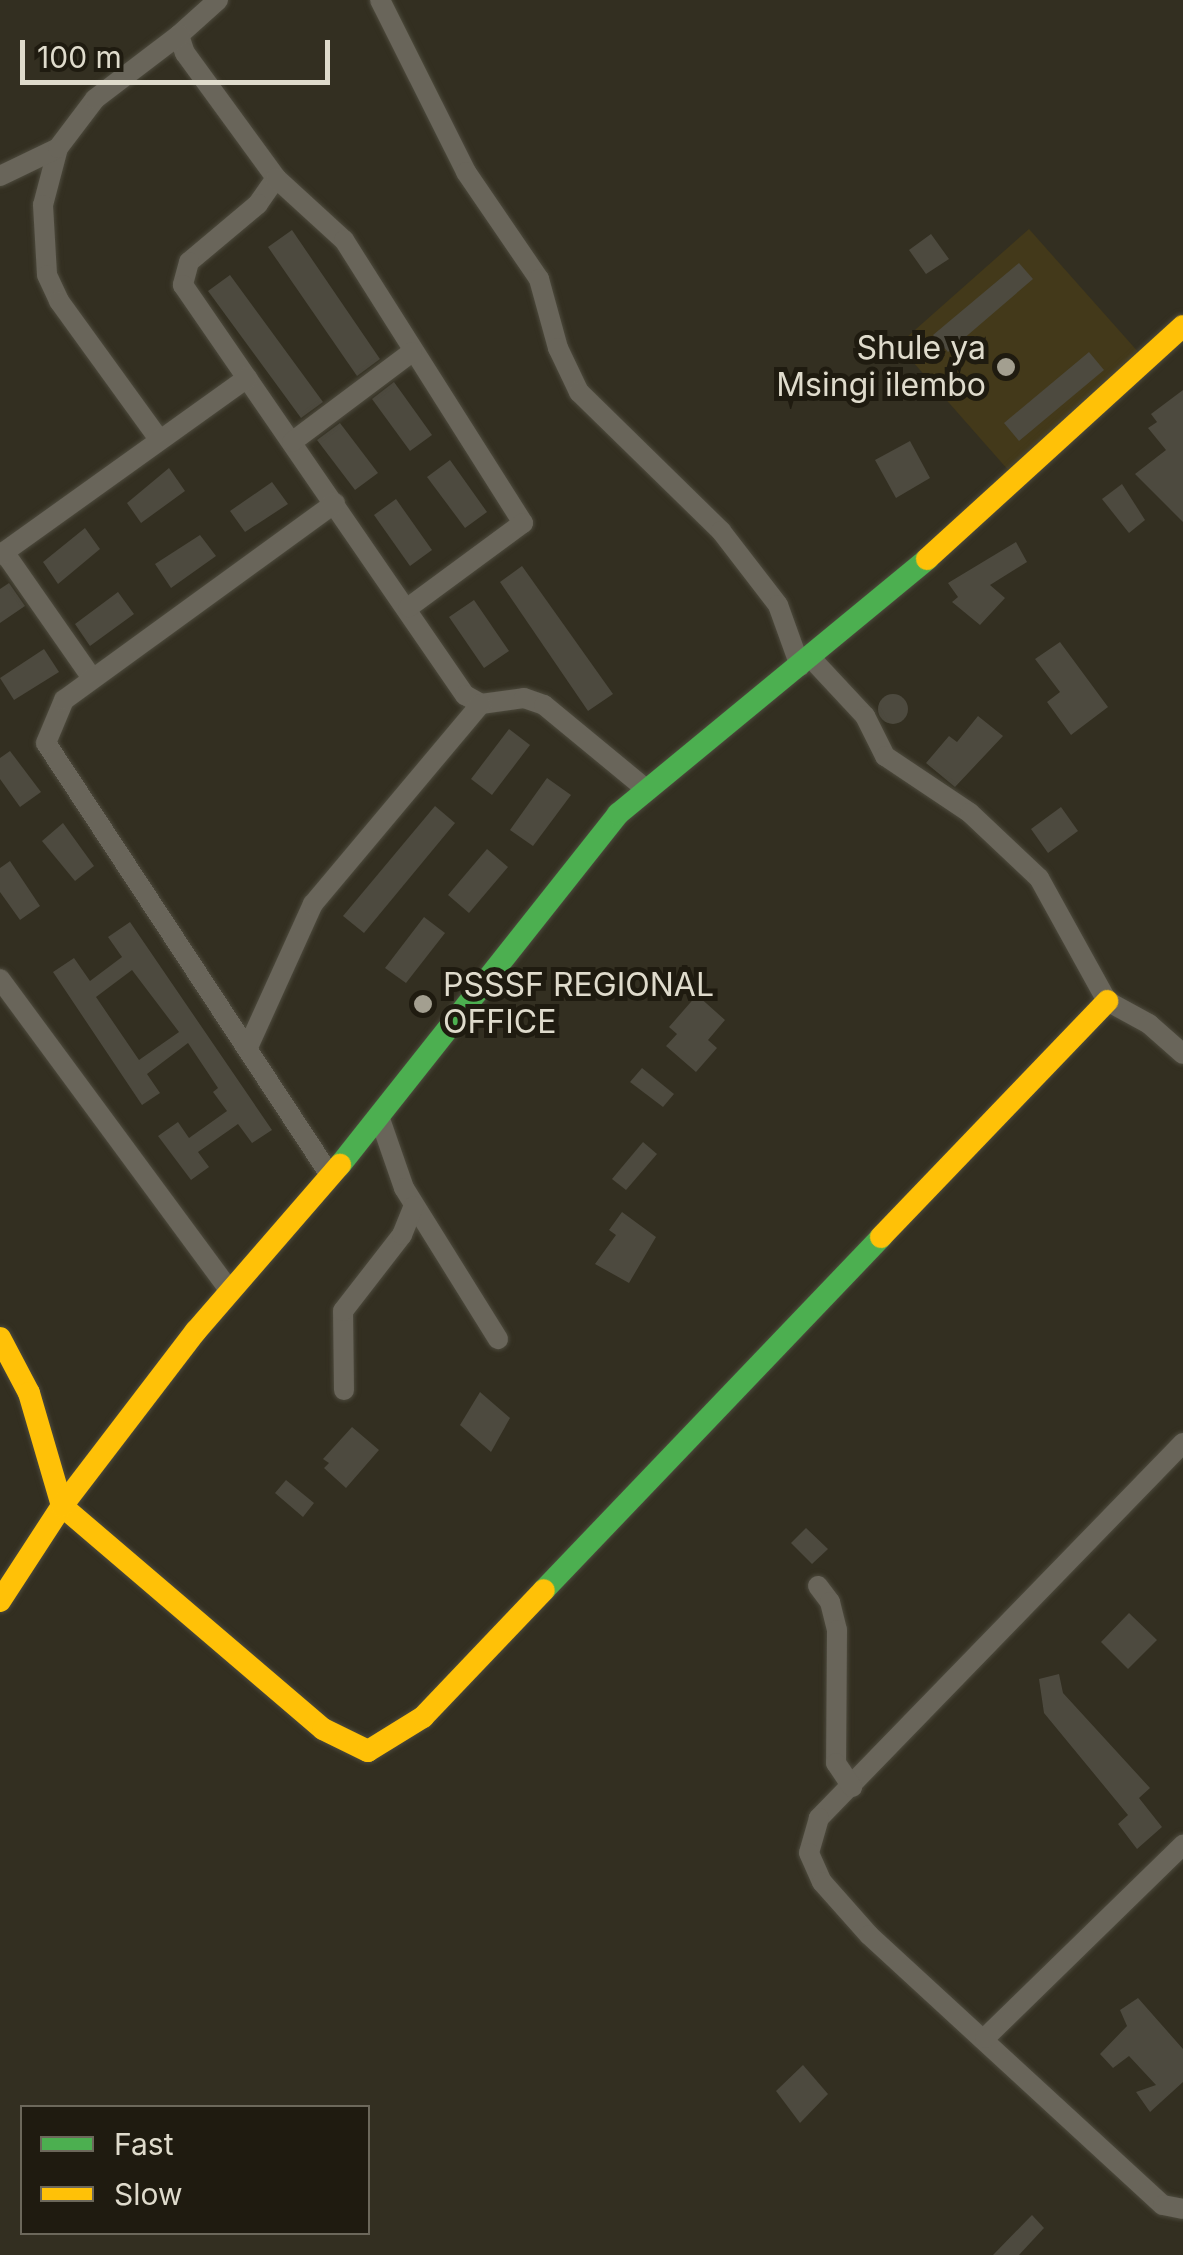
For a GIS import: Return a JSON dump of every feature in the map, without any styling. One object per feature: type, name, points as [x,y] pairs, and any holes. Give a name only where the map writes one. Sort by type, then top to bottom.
[{"type":"street","points":[[159,438],[59,301],[47,275],[43,205],[58,148],[95,99],[218,0]]},
{"type":"street","points":[[380,0],[466,172],[539,279],[558,348],[579,392],[721,530],[778,605],[805,662],[865,716],[885,756],[970,813],[1039,878],[1107,1001],[1174,1034],[1183,1054]]},
{"type":"street","points":[[179,35],[184,53],[276,178],[344,240],[523,526],[409,607]]},
{"type":"street","points":[[0,176],[58,148]]},
{"type":"street","points":[[276,178],[258,204],[182,274],[183,286],[409,607],[453,681],[481,704]]},
{"type":"street","points":[[0,1601],[62,1506],[229,1290],[328,1172],[380,1119],[532,916],[646,789],[968,525],[1183,326]]},
{"type":"street","points":[[292,442],[412,352]]},
{"type":"street","points":[[92,678],[2,554],[246,378]]},
{"type":"street","points":[[328,1172],[249,1044],[188,966],[51,758],[46,744],[54,713],[92,678],[336,504]]},
{"type":"street","points":[[249,1044],[313,904],[481,704],[524,698],[544,704],[646,789]]},
{"type":"street","points":[[0,979],[229,1290]]},
{"type":"street","points":[[0,1338],[29,1393],[62,1506],[334,1737],[368,1751],[396,1740],[1049,1069],[1107,1001]]},
{"type":"street","points":[[380,1119],[391,1164],[498,1339]]},
{"type":"street","points":[[344,1390],[343,1311],[402,1234],[414,1206]]},
{"type":"street","points":[[1183,1444],[813,1828],[813,1866],[844,1911],[1162,2205],[1183,2209]]},
{"type":"street","points":[[818,1586],[836,1630],[836,1763],[852,1787]]},
{"type":"street","points":[[985,2038],[1183,1845]]},
{"type":"shaded area","points":[[1029,229],[1140,354],[1009,471],[898,345]]},
{"type":"building","points":[[292,230],[380,359],[357,376],[268,247]]},
{"type":"building","points":[[931,234],[949,259],[926,274],[909,250]]},
{"type":"building","points":[[1019,263],[1033,279],[948,352],[933,335]]},
{"type":"building","points":[[230,275],[323,402],[301,418],[208,291]]},
{"type":"building","points":[[1089,352],[1104,370],[1019,441],[1004,423]]},
{"type":"building","points":[[394,382],[432,435],[410,451],[372,399]]},
{"type":"building","points":[[1183,390],[1183,522],[1135,474],[1166,450],[1148,428],[1157,422],[1151,414]]},
{"type":"building","points":[[340,423],[378,473],[355,490],[317,440]]},
{"type":"building","points":[[910,441],[930,478],[896,498],[875,460]]},
{"type":"building","points":[[450,460],[487,512],[465,528],[427,477]]},
{"type":"building","points":[[169,468],[185,491],[141,523],[127,503]]},
{"type":"building","points":[[272,482],[288,504],[245,532],[230,511]]},
{"type":"building","points":[[1122,484],[1145,520],[1129,533],[1102,499]]},
{"type":"building","points":[[396,499],[432,550],[410,566],[374,515]]},
{"type":"building","points":[[85,528],[100,549],[58,584],[43,562]]},
{"type":"building","points":[[200,535],[216,556],[171,588],[155,564]]},
{"type":"building","points":[[1016,542],[1027,562],[990,585],[1005,598],[980,625],[952,602],[958,597],[948,583]]},
{"type":"building","points":[[522,566],[613,694],[588,711],[500,582]]},
{"type":"building","points":[[9,583],[25,606],[0,623],[0,589]]},
{"type":"building","points":[[118,592],[134,614],[90,646],[75,624]]},
{"type":"building","points":[[474,600],[509,651],[484,668],[449,617]]},
{"type":"building","points":[[1060,642],[1108,707],[1071,735],[1047,702],[1060,692],[1035,659]]},
{"type":"building","points":[[44,649],[59,672],[14,700],[0,678]]},
{"type":"building","points":[[893,694],[904,698],[908,709],[904,720],[893,724],[882,720],[878,709],[882,698]]},
{"type":"building","points":[[978,716],[1003,736],[955,787],[926,763],[949,736],[957,742]]},
{"type":"building","points":[[509,729],[530,745],[492,795],[471,779]]},
{"type":"building","points":[[10,751],[41,792],[20,807],[0,779],[0,758]]},
{"type":"building","points":[[547,778],[571,795],[533,846],[510,830]]},
{"type":"building","points":[[435,806],[455,823],[364,933],[343,916]]},
{"type":"building","points":[[1061,807],[1078,831],[1048,853],[1031,829]]},
{"type":"building","points":[[63,823],[94,866],[75,881],[42,841]]},
{"type":"building","points":[[487,849],[508,867],[469,913],[448,895]]},
{"type":"building","points":[[10,861],[40,906],[20,920],[0,892],[0,868]]},
{"type":"building","points":[[424,917],[445,933],[406,983],[385,968]]},
{"type":"building","points":[[130,922],[272,1130],[252,1143],[238,1124],[198,1152],[209,1167],[191,1180],[158,1136],[178,1122],[189,1138],[227,1111],[213,1092],[218,1088],[188,1043],[147,1074],[160,1093],[142,1105],[53,972],[74,958],[90,981],[122,957],[108,937]],"holes":[[[132,970],[179,1032],[139,1060],[96,997]]]},
{"type":"building","points":[[697,995],[725,1020],[708,1040],[717,1048],[696,1072],[666,1046],[677,1034],[669,1027]]},
{"type":"building","points":[[642,1068],[674,1094],[663,1107],[630,1082]]},
{"type":"building","points":[[643,1142],[657,1154],[626,1190],[612,1179]]},
{"type":"building","points":[[622,1212],[656,1237],[629,1283],[595,1264],[616,1235],[609,1230]]},
{"type":"building","points":[[480,1392],[510,1418],[491,1452],[460,1425]]},
{"type":"building","points":[[352,1427],[379,1450],[346,1488],[324,1468],[329,1463],[323,1459]]},
{"type":"building","points":[[286,1480],[314,1503],[303,1517],[275,1493]]},
{"type":"building","points":[[806,1528],[828,1549],[812,1564],[791,1543]]},
{"type":"building","points":[[1129,1613],[1157,1640],[1128,1669],[1101,1642]]},
{"type":"building","points":[[1059,1674],[1063,1693],[1150,1788],[1139,1798],[1162,1827],[1137,1849],[1118,1824],[1128,1815],[1044,1713],[1039,1679]]},
{"type":"building","points":[[1138,1998],[1183,2049],[1183,2082],[1150,2112],[1136,2092],[1156,2085],[1129,2056],[1113,2068],[1100,2054],[1127,2026],[1120,2010]]},
{"type":"building","points":[[803,2065],[828,2094],[800,2123],[776,2091]]},
{"type":"building","points":[[1032,2215],[1044,2228],[1019,2255],[993,2255]]},
{"type":"traffic: fast","points":[[340,1165],[618,814],[927,559]]},
{"type":"traffic: fast","points":[[544,1590],[881,1237]]},
{"type":"traffic: slow","points":[[927,559],[1183,326]]},
{"type":"traffic: slow","points":[[881,1237],[1107,1001]]},
{"type":"traffic: slow","points":[[0,1601],[62,1506],[196,1331],[340,1165]]},
{"type":"traffic: slow","points":[[0,1338],[29,1393],[62,1506],[323,1729],[368,1751],[423,1717],[544,1590]]},
{"type":"place","name":"Shule ya Msingi ilembo","points":[[1006,367]]},
{"type":"place","name":"PSSSF REGIONAL OFFICE","points":[[423,1004]]}]
